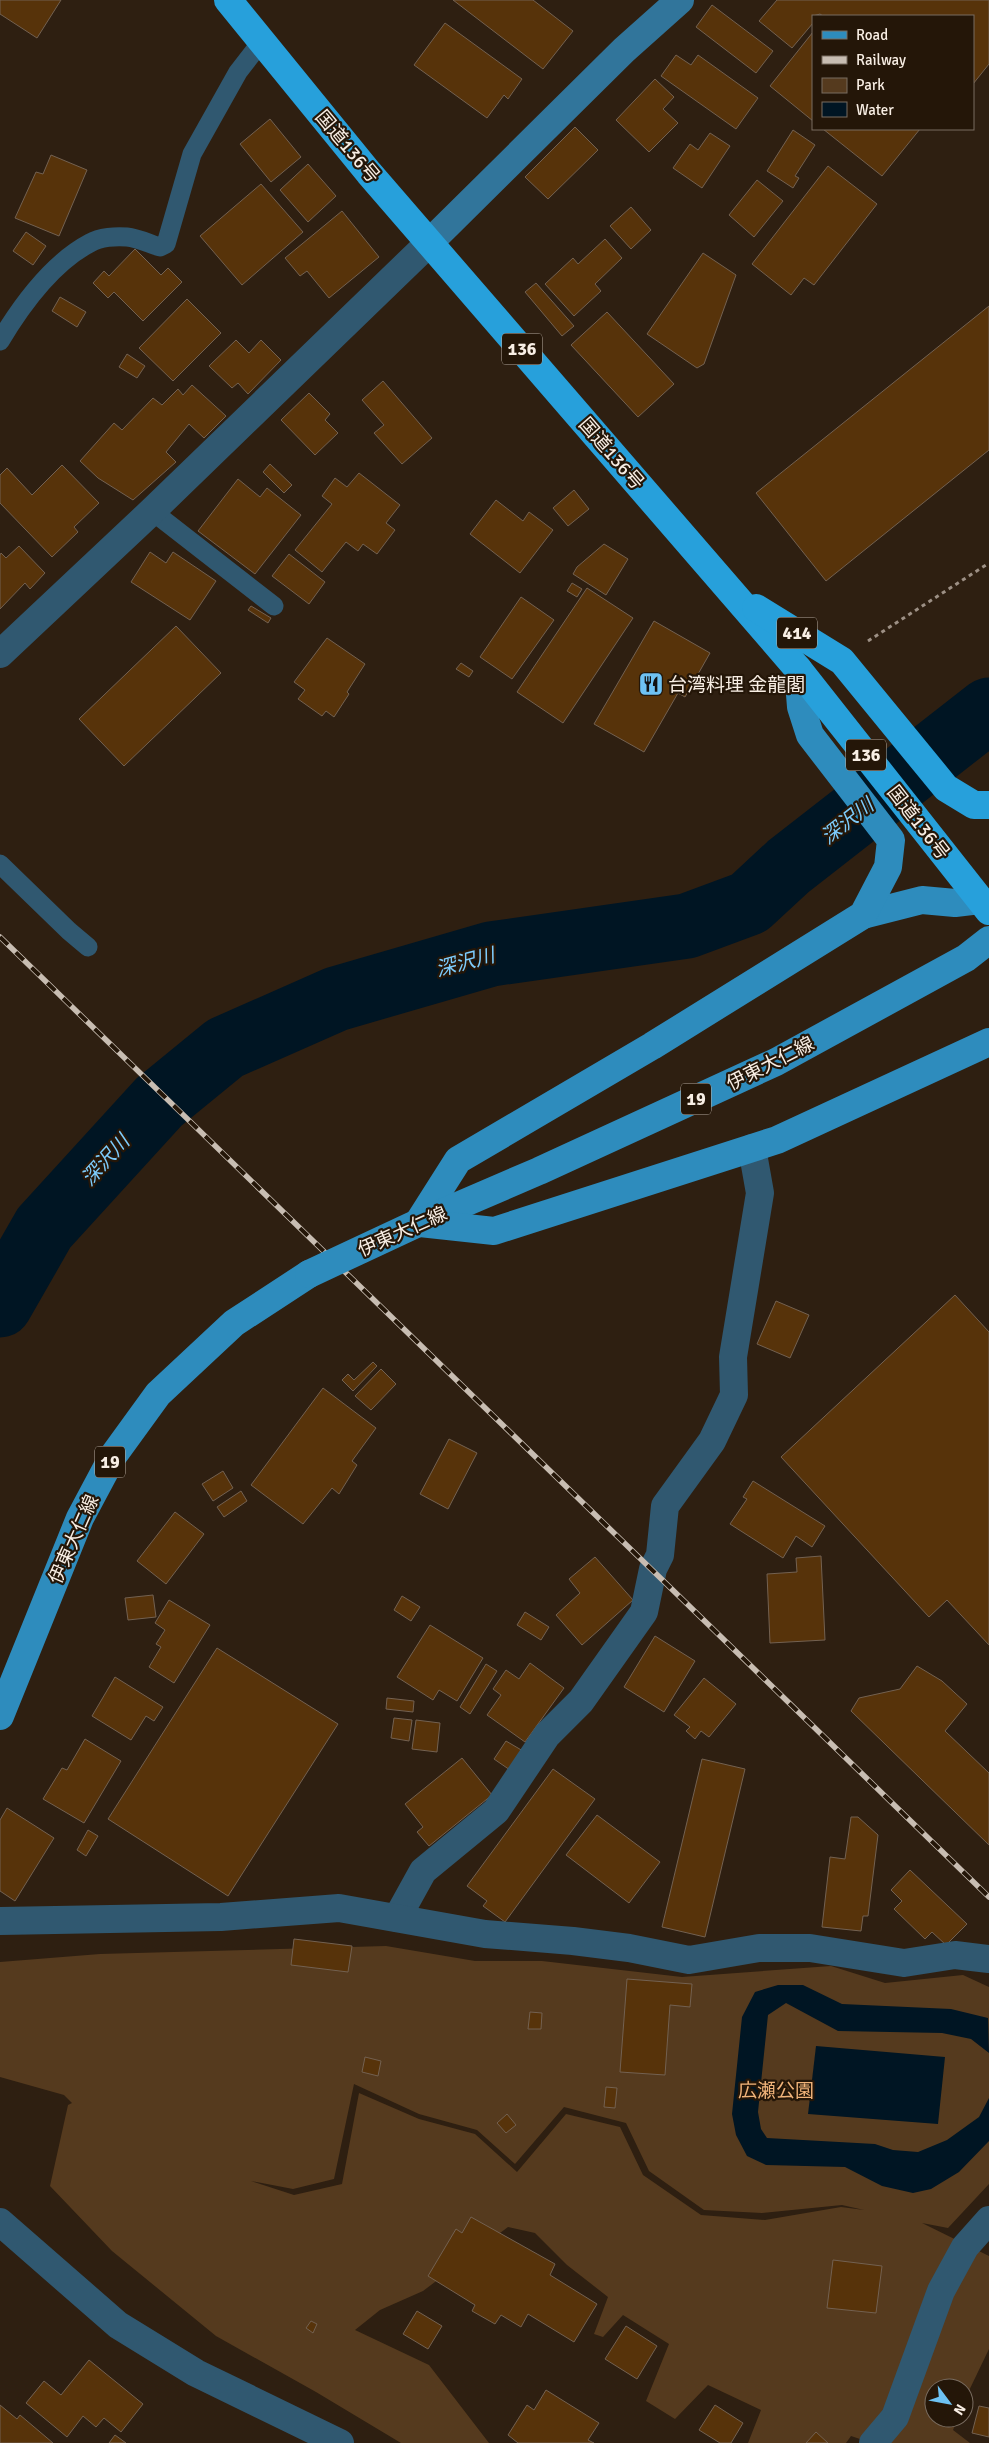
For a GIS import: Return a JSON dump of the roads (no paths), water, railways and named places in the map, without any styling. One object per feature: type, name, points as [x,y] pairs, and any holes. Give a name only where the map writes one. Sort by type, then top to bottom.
[{"type":"highway","name":"国道136号","points":[[228,0],[370,172],[798,669],[984,906]]},
{"type":"highway","name":"414","points":[[733,594],[849,669],[946,788],[974,806],[989,806]]},
{"type":"main road","points":[[798,669],[801,707],[810,735],[891,840],[888,867],[863,915]]},
{"type":"main road","points":[[984,906],[922,900],[863,915],[652,1046],[458,1160],[418,1222],[494,1231],[777,1140],[989,1042]]},
{"type":"main road","name":"伊東大仁線","points":[[0,1716],[80,1518],[113,1456],[158,1394],[234,1323],[309,1274],[418,1222],[539,1171],[776,1062],[966,958],[989,940]]},
{"type":"street","points":[[0,654],[152,511],[430,242],[624,50],[680,0]]},
{"type":"street","points":[[397,1918],[422,1871],[496,1811],[547,1735],[581,1701],[644,1612],[653,1569],[660,1555],[666,1506],[712,1441],[734,1395],[733,1357],[760,1193],[752,1148]]},
{"type":"street","points":[[0,1921],[221,1917],[340,1908],[485,1934],[573,1941],[629,1948],[689,1960],[759,1948],[810,1948],[904,1963],[955,1955],[989,1959]]},
{"type":"street","points":[[873,2443],[895,2417],[940,2291],[964,2247],[989,2220]]},
{"type":"street","points":[[0,2222],[118,2325],[196,2373],[340,2443]]},
{"type":"lane","points":[[0,341],[11,323],[49,277],[70,257],[90,243],[100,239],[129,237],[160,247],[166,244],[192,154],[238,72],[262,41]]},
{"type":"lane","points":[[152,511],[274,606]]},
{"type":"lane","points":[[0,864],[69,931],[88,946]]},
{"type":"water","points":[[778,1985],[803,1985],[842,2004],[951,2009],[988,2018],[989,2053],[971,2039],[942,2033],[838,2031],[786,2003],[768,2015],[758,2112],[761,2129],[767,2138],[875,2144],[893,2150],[918,2152],[947,2140],[979,2117],[989,2098],[989,2141],[959,2172],[931,2189],[913,2193],[882,2186],[845,2167],[766,2165],[747,2156],[736,2135],[732,2114],[742,2017],[755,1992]]},
{"type":"water","points":[[816,2046],[945,2057],[938,2124],[808,2114]]},
{"type":"waterway","name":"深沢川","points":[[0,1305],[44,1228],[159,1102],[225,1048],[336,999],[491,954],[687,926],[749,903],[789,866],[989,710]]},
{"type":"railway","points":[[0,937],[989,1897]]},
{"type":"place","name":"台湾料理 金龍閣","points":[[651,684]]},
{"type":"park label","name":"広瀬公園","points":[[776,2090]]}]
